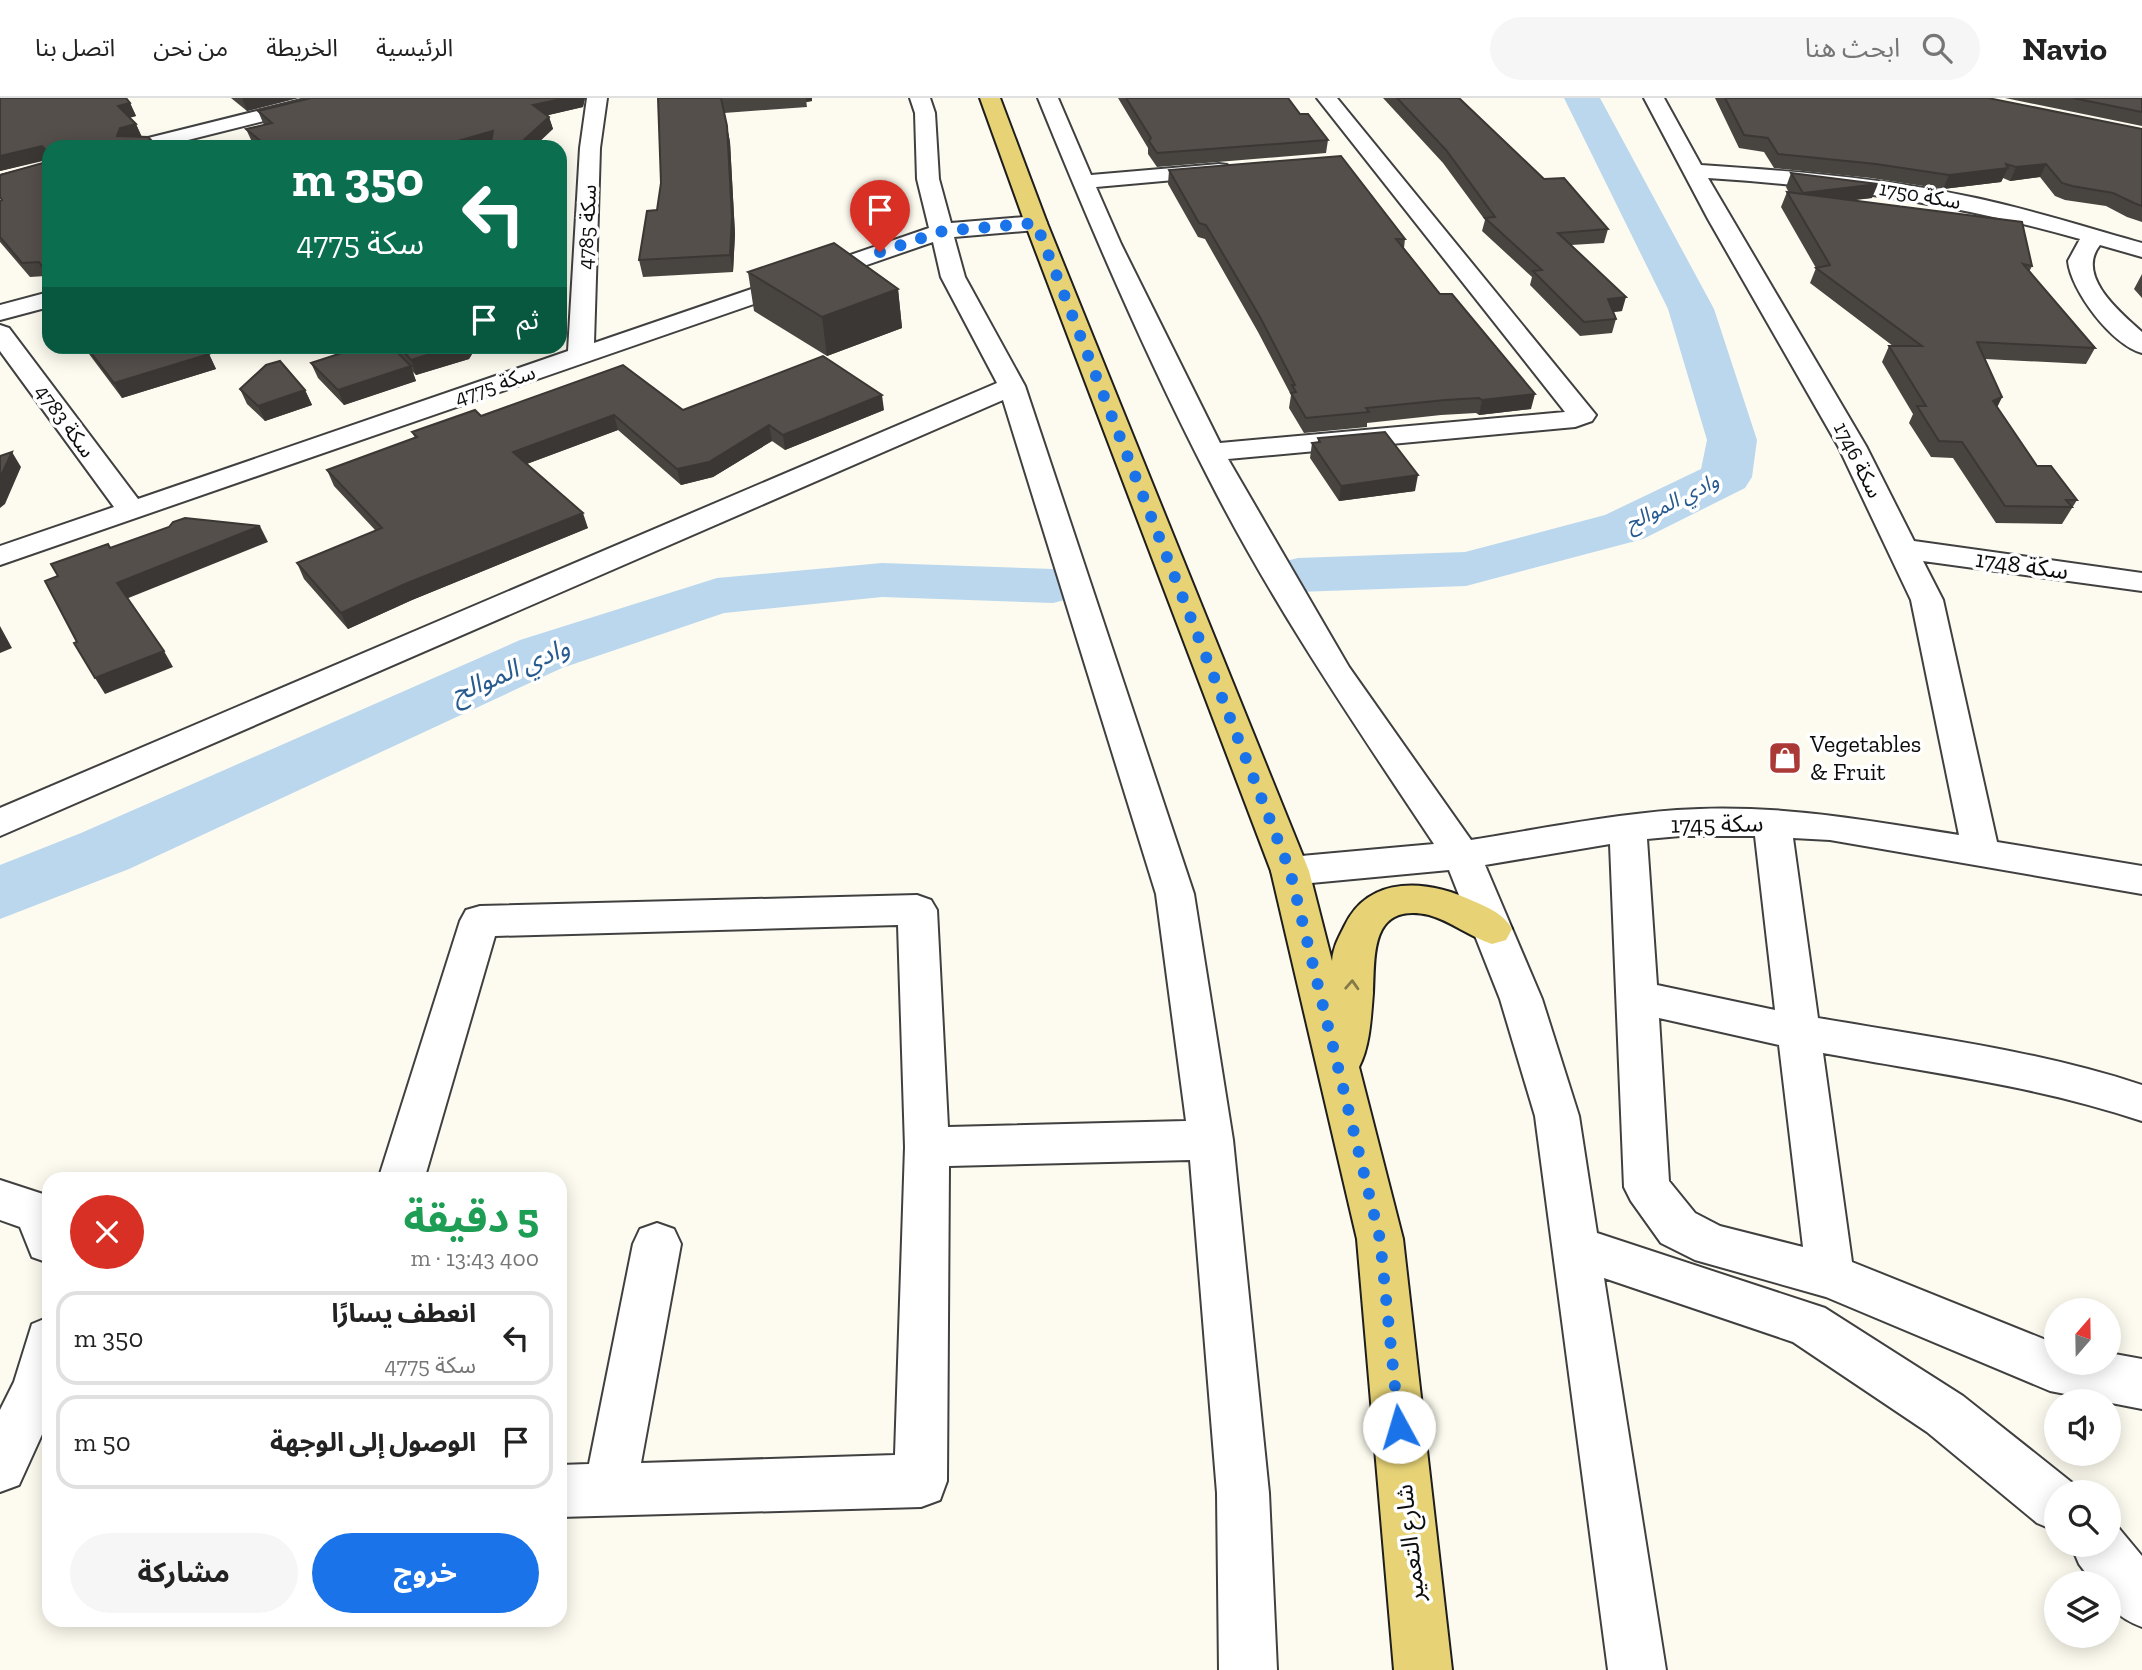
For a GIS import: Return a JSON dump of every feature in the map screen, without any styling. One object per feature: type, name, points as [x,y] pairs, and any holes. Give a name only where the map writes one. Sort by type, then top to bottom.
[{"type":"main road","name":"شارع التعمير","points":[[990,98],[1036,223],[1290,871],[1380,1239],[1423,1670]]},
{"type":"main road","points":[[1340,1077],[1352,995],[1354,947],[1371,915],[1396,900],[1425,897],[1459,909],[1492,929]]},
{"type":"street","points":[[163,140],[332,98]]},
{"type":"street","name":"سكة 4785","points":[[581,355],[580,151],[597,98]]},
{"type":"street","points":[[920,98],[925,113],[928,179],[953,277],[1012,387],[1175,894],[1212,1140],[1243,1493],[1248,1670]]},
{"type":"street","points":[[1048,98],[1108,244],[1211,452],[1335,671],[1462,855],[1521,999],[1557,1116],[1637,1670]]},
{"type":"street","points":[[1211,452],[1575,419],[1582,415],[1361,159],[1327,98]]},
{"type":"street","name":"سكة 1746","points":[[1654,98],[1693,171],[1852,446],[1927,600],[1981,853]]},
{"type":"street","points":[[1082,182],[1241,169]]},
{"type":"street","name":"سكة 1750","points":[[1693,171],[1794,177],[1895,189],[2003,211],[2142,250]]},
{"type":"street","name":"سكة 4775","points":[[0,556],[943,231],[1036,223]]},
{"type":"street","points":[[2094,237],[2084,250],[2080,262],[2085,282],[2104,308],[2142,345]]},
{"type":"street","points":[[0,313],[42,301]]},
{"type":"street","name":"سكة 4783","points":[[0,333],[131,510]]},
{"type":"street","points":[[0,824],[706,516],[1012,387]]},
{"type":"street","name":"سكة 1748","points":[[1902,549],[2142,582]]},
{"type":"street","name":"سكة 1745","points":[[1290,871],[1462,855],[1628,828],[1680,823],[1772,823],[1830,827],[2142,880]]},
{"type":"street","points":[[1772,823],[1830,1276]]},
{"type":"street","points":[[1628,828],[1647,1187],[1678,1228],[1712,1245],[1830,1276],[2050,1367],[2142,1384]]},
{"type":"street","points":[[403,1172],[480,921],[917,910],[927,1147],[921,1480],[567,1491]]},
{"type":"street","points":[[1638,997],[1799,1032],[1989,1062],[2097,1087],[2142,1103]]},
{"type":"street","points":[[927,1147],[1212,1140]]},
{"type":"street","points":[[0,1200],[37,1212],[42,1224]]},
{"type":"street","points":[[610,1490],[657,1244]]},
{"type":"street","points":[[1578,1248],[1808,1324],[1945,1414],[2044,1494]]},
{"type":"street","points":[[0,1466],[38,1387],[42,1370]]},
{"type":"street","points":[[2108,1557],[2142,1599]]},
{"type":"building","points":[[0,98],[126,98],[130,103],[118,106],[136,124],[120,128],[117,136],[148,137],[151,140],[42,140],[42,146],[0,156]]},
{"type":"building","points":[[311,98],[566,98],[533,105],[549,117],[524,140],[491,140],[493,131],[462,140],[259,140],[246,129],[272,123],[258,111]]},
{"type":"building","points":[[658,98],[721,98],[727,126],[732,217],[730,255],[639,260],[647,211],[657,210],[661,183]]},
{"type":"building","points":[[1126,98],[1288,98],[1300,114],[1308,114],[1328,140],[1157,153],[1149,141],[1151,138]]},
{"type":"building","points":[[1397,98],[1459,98],[1544,179],[1564,178],[1608,229],[1558,233],[1626,297],[1608,299],[1616,319],[1584,322],[1533,271],[1542,270],[1485,218],[1495,217],[1446,150]]},
{"type":"building","points":[[1725,98],[1988,98],[2142,129],[2142,206],[2113,193],[2062,183],[2046,164],[2016,167],[2006,164],[2008,168],[1949,175],[1778,154],[1768,138],[1744,135]]},
{"type":"building","points":[[2073,98],[2142,98],[2142,112]]},
{"type":"building","points":[[1341,156],[1405,239],[1396,239],[1440,294],[1452,294],[1535,394],[1366,408],[1369,412],[1306,418],[1291,393],[1296,392],[1292,385],[1295,385],[1260,317],[1206,225],[1199,223],[1169,170]]},
{"type":"building","points":[[42,163],[42,266],[39,262],[22,263],[0,237],[0,175]]},
{"type":"building","points":[[1791,173],[1878,184],[1803,193]]},
{"type":"building","points":[[1787,192],[2022,222],[2032,266],[2023,264],[2095,348],[1977,342],[2002,397],[1993,401],[2037,466],[2051,466],[2077,500],[2066,500],[2072,507],[2005,506],[1962,442],[1939,441],[1917,406],[1926,406],[1889,346],[1922,346],[1816,268],[1830,265]]},
{"type":"building","points":[[834,243],[898,289],[822,317],[748,272]]},
{"type":"building","points":[[92,354],[209,354],[114,383]]},
{"type":"building","points":[[339,354],[399,354],[411,366],[338,390],[311,363]]},
{"type":"building","points":[[406,354],[430,354],[411,360]]},
{"type":"building","points":[[823,356],[882,395],[783,435],[769,425],[709,462],[677,469],[614,415],[513,452],[583,513],[405,584],[341,613],[297,563],[382,528],[327,470],[417,437],[412,432],[475,410],[481,416],[623,365],[683,410]]},
{"type":"building","points":[[280,361],[305,390],[258,406],[240,389],[266,365]]},
{"type":"building","points":[[1385,432],[1418,475],[1341,486],[1312,443],[1320,442],[1318,438]]},
{"type":"building","points":[[12,452],[0,478],[0,456]]},
{"type":"building","points":[[185,518],[260,526],[117,583],[164,651],[95,678],[74,643],[77,642],[45,581],[58,576],[51,564],[108,544],[110,548],[169,527],[173,522]]},
{"type":"waterway","name":"وادي الموالح","points":[[1298,575],[1466,569],[1624,527],[1726,477],[1732,440],[1691,309],[1582,98]]},
{"type":"waterway","name":"وادي الموالح","points":[[0,893],[105,851],[541,654],[717,596],[882,580],[1053,586]]},
{"type":"place","name":"Vegetables & Fruit","points":[[1785,758]]},
{"type":"route","points":[[880,252],[943,231],[1036,223],[1290,871],[1380,1239],[1399,1427]]}]
